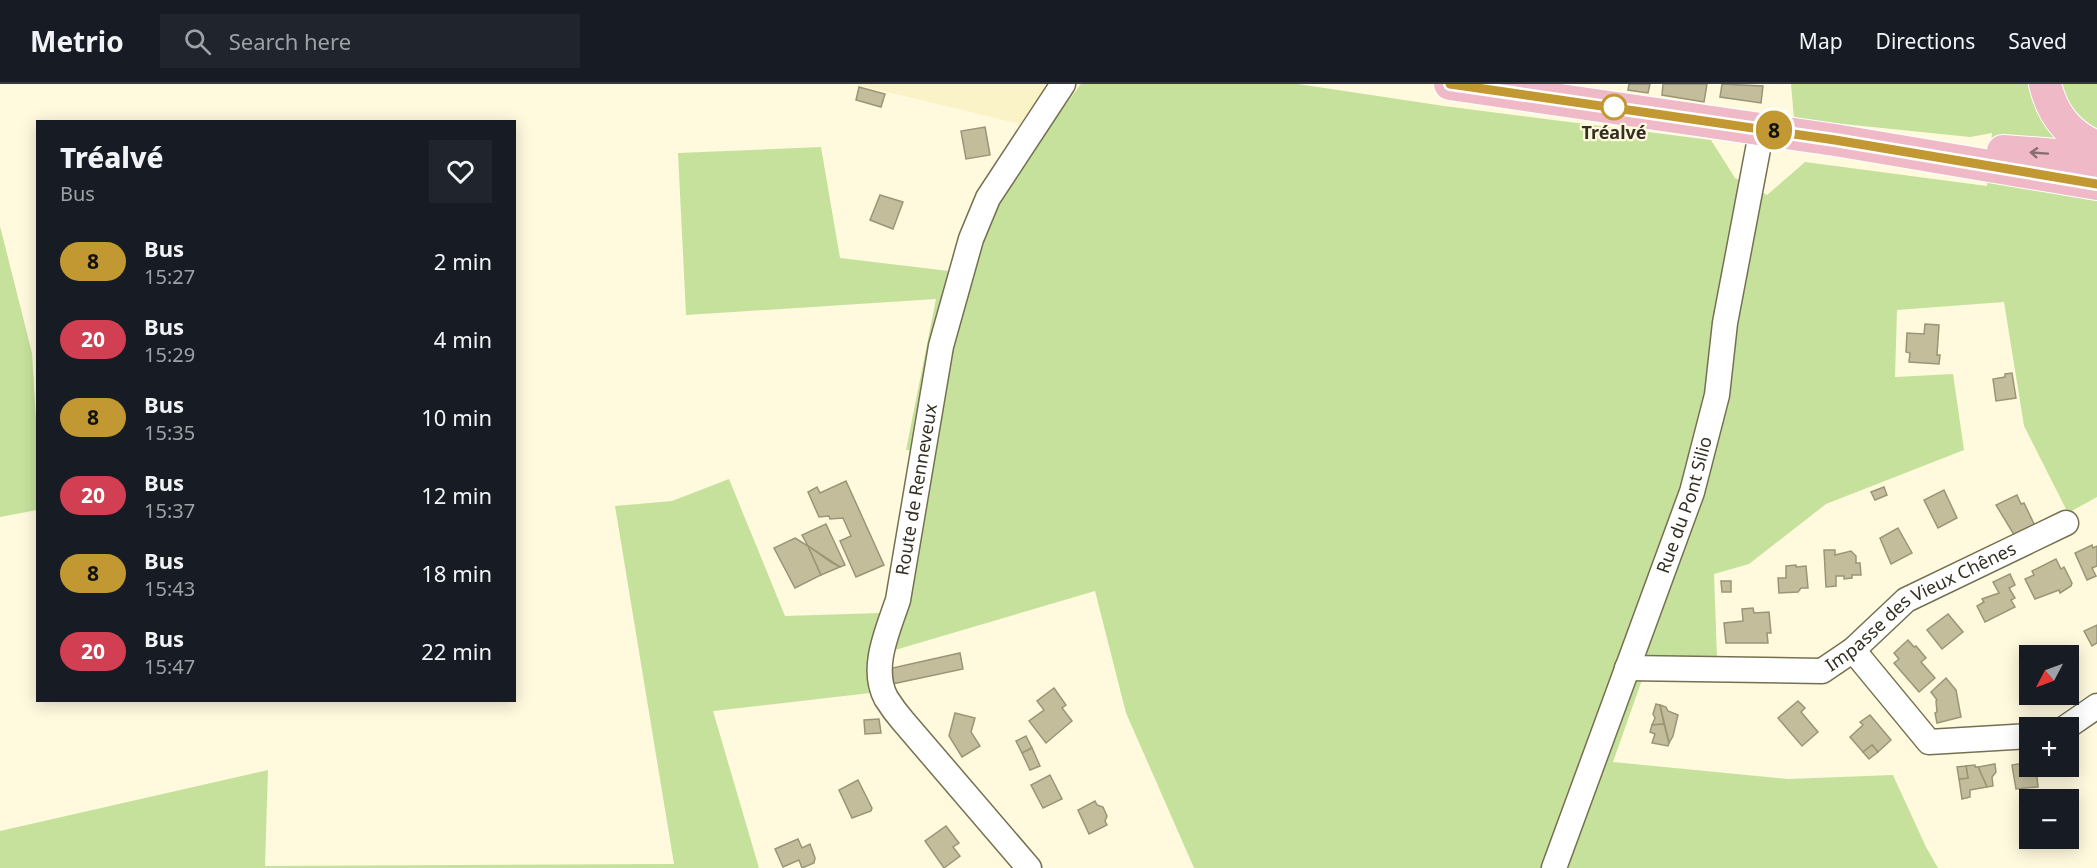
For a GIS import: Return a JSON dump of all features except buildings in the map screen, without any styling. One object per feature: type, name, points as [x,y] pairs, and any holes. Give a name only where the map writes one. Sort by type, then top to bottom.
[{"type":"main road","points":[[1450,84],[1762,128],[2097,184]]},
{"type":"main road","points":[[2045,84],[2056,115],[2065,126],[2087,143],[2097,147]]},
{"type":"main road","points":[[1835,140],[2097,158]]},
{"type":"street","name":"Route de Renneveux","points":[[1029,868],[903,722],[885,696],[878,671],[898,600],[942,346],[970,239],[988,198],[1063,84]]},
{"type":"street","name":"Rue du Pont Silio","points":[[1554,868],[1692,492],[1717,395],[1725,323],[1762,128]]},
{"type":"street","name":"Impasse des Vieux Chênes","points":[[1627,668],[1822,671],[1853,650],[1906,600],[2066,522]]},
{"type":"street","points":[[1853,650],[1929,742],[2019,737]]},
{"type":"street","points":[[2079,718],[2097,705]]},
{"type":"shaded area","points":[[854,84],[1081,84],[1040,139],[1016,123]]},
{"type":"green space","points":[[1081,84],[1298,84],[1444,106],[1711,140],[1735,178],[1767,195],[1805,162],[1987,186],[1992,133],[1970,137],[1794,119],[1791,84],[2097,84],[2097,497],[2068,513],[2024,426],[2004,302],[1897,310],[1895,377],[1953,374],[1964,450],[1826,504],[1749,564],[1714,574],[1717,657],[1649,660],[1613,762],[1788,779],[1893,775],[1938,868],[1194,868],[1126,713],[1095,591],[895,650],[923,532],[936,450],[906,450],[936,299],[686,315],[678,153],[821,147],[840,258],[966,273],[987,221],[1040,139]]},
{"type":"green space","points":[[0,226],[32,353],[36,420],[36,510],[0,517]]},
{"type":"green space","points":[[729,479],[785,616],[880,613],[870,693],[713,711],[759,868],[0,868],[0,831],[268,770],[265,866],[674,864],[615,506],[672,501]]},
{"type":"bus line","name":"8","points":[[1450,84],[1835,140],[2097,184]]},
{"type":"place","name":"Tréalvé","points":[[1614,107]]}]
